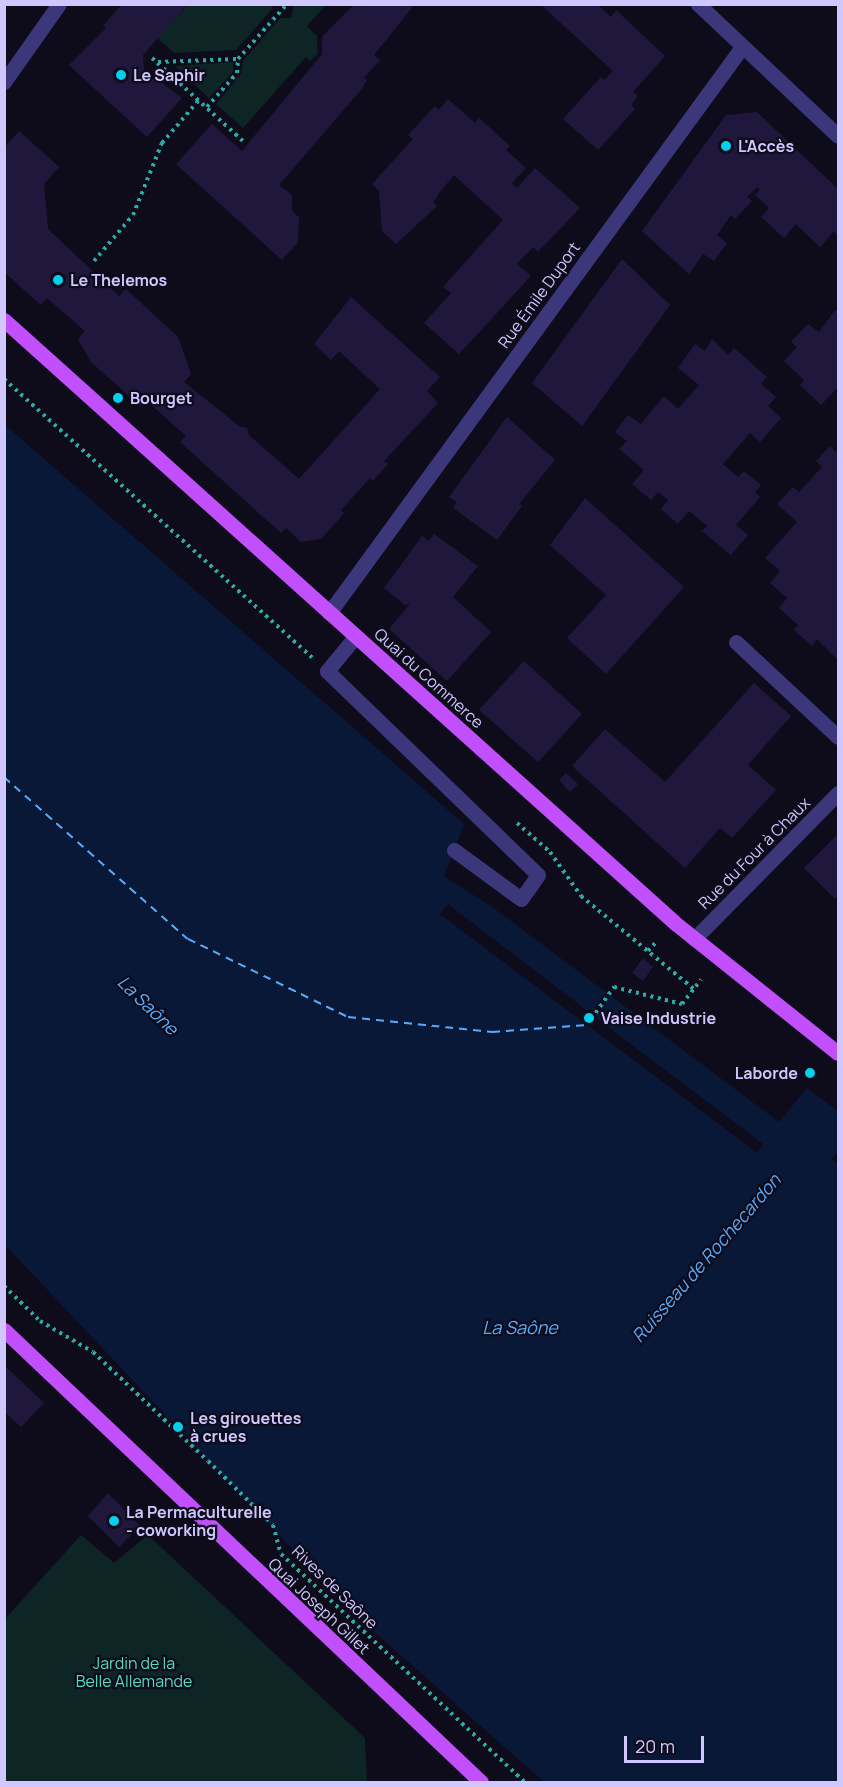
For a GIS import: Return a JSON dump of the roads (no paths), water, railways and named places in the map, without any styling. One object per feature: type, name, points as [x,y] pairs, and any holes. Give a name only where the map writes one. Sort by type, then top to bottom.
[{"type":"main road","name":"Quai du Commerce","points":[[4,320],[694,939],[838,1053]]},
{"type":"main road","name":"Quai Joseph Gillet","points":[[4,1330],[481,1782]]},
{"type":"street","points":[[4,82],[59,4]]},
{"type":"street","points":[[698,4],[838,136]]},
{"type":"street","name":"Rue Émile Duport","points":[[329,613],[742,46]]},
{"type":"street","points":[[355,637],[327,671],[538,875],[521,899],[454,850]]},
{"type":"street","points":[[736,642],[838,737]]},
{"type":"street","name":"Rue du Four à Chaux","points":[[694,939],[838,793]]},
{"type":"water","name":"La Saône","points":[[4,424],[464,824],[444,876],[495,909],[779,1122],[807,1088],[838,1111],[838,1151],[832,1159],[838,1164],[838,1782],[544,1782],[352,1612],[5,1245]]},
{"type":"place","name":"Le Saphir","points":[[121,75]]},
{"type":"place","name":"L'Accès","points":[[726,146]]},
{"type":"place","name":"Le Thelemos","points":[[58,280]]},
{"type":"place","name":"Bourget","points":[[118,398]]},
{"type":"place","name":"Vaise Industrie","points":[[589,1018]]},
{"type":"place","name":"Laborde","points":[[810,1073]]},
{"type":"place","name":"Les girouettes à crues","points":[[178,1427]]},
{"type":"place","name":"La Permaculturelle - coworking","points":[[114,1521]]},
{"type":"water label","name":"Ruisseau de Rochecardon","points":[[706,1258]]},
{"type":"park label","name":"Jardin de la Belle Allemande","points":[[134,1672]]}]
